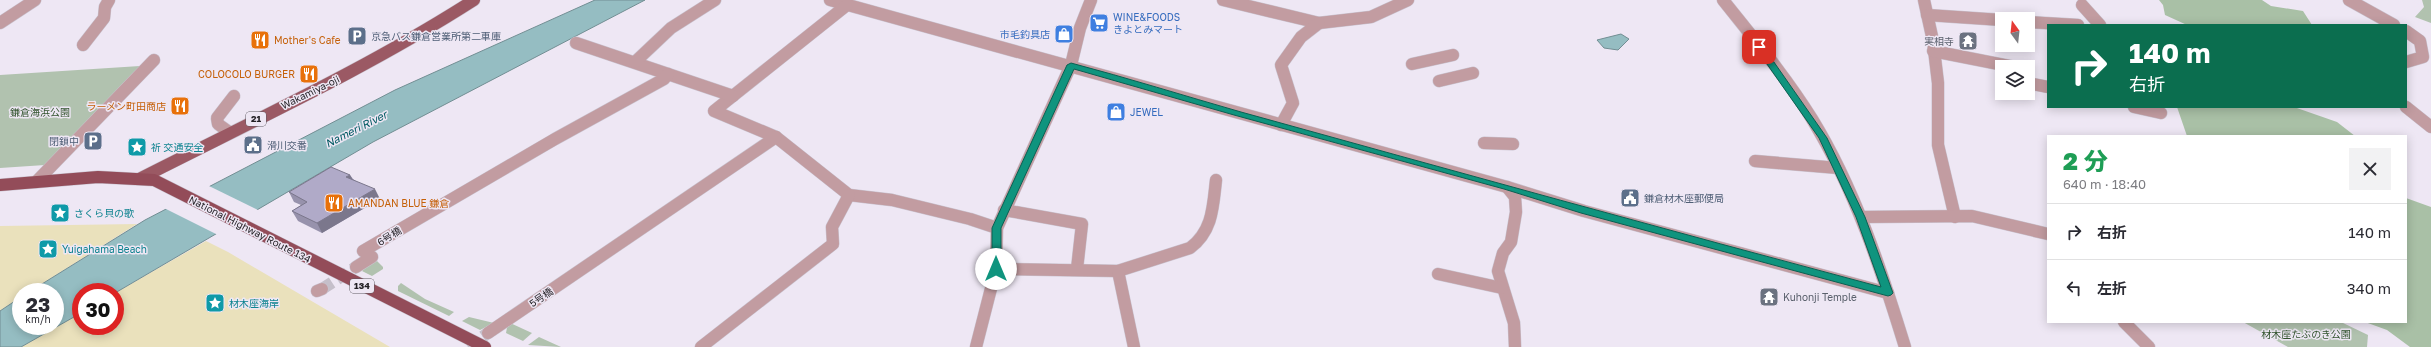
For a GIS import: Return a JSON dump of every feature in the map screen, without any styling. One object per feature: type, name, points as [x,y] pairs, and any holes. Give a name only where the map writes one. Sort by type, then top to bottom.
[{"type":"highway","name":"National Highway Route 134","points":[[0,185],[36,182],[141,178],[154,180],[485,347]]},
{"type":"main road","name":"Wakamiya-oji","points":[[141,178],[371,61],[421,34],[474,0]]},
{"type":"street","points":[[0,23],[35,0]]},
{"type":"street","points":[[83,45],[104,18],[105,7],[109,0]]},
{"type":"street","points":[[635,62],[671,28],[714,0]]},
{"type":"street","points":[[830,0],[1071,65],[1507,187],[1584,211],[1888,293]]},
{"type":"street","points":[[976,347],[996,269],[997,228],[1004,210],[1017,188],[1071,65],[1080,28],[1091,0]]},
{"type":"street","points":[[1223,0],[1318,23],[1371,17],[1408,0]]},
{"type":"street","points":[[1724,0],[1808,114],[1823,138],[1861,217],[1888,293],[1905,347]]},
{"type":"street","points":[[1924,0],[1938,83],[1938,145],[1955,217]]},
{"type":"street","points":[[2350,0],[2392,24]]},
{"type":"street","points":[[847,5],[714,111],[776,137],[849,195],[892,200],[970,219],[997,228]]},
{"type":"street","points":[[2082,5],[2099,24]]},
{"type":"street","points":[[1927,14],[1995,19]]},
{"type":"street","points":[[2035,22],[2061,24]]},
{"type":"street","points":[[1281,125],[1293,103],[1281,65],[1301,38],[1318,23]]},
{"type":"street","points":[[2407,32],[2420,41],[2427,59],[2407,62]]},
{"type":"street","points":[[576,43],[734,96]]},
{"type":"street","points":[[1933,51],[1995,63]]},
{"type":"street","points":[[1412,64],[1453,55]]},
{"type":"street","points":[[36,182],[154,60]]},
{"type":"street","points":[[1438,81],[1473,72]]},
{"type":"street","name":"6号橋","points":[[356,267],[372,257],[363,251],[555,139],[664,79],[668,74]]},
{"type":"street","points":[[2035,84],[2047,87]]},
{"type":"street","points":[[229,132],[218,124],[217,118],[234,96]]},
{"type":"street","points":[[2138,108],[2161,113]]},
{"type":"street","points":[[2407,108],[2431,127]]},
{"type":"street","name":"5号橋","points":[[488,333],[776,137]]},
{"type":"street","points":[[1484,143],[1513,144]]},
{"type":"street","points":[[1755,161],[1838,168]]},
{"type":"street","points":[[996,269],[1077,269],[1118,271],[1190,248],[1200,242],[1209,227],[1216,180]]},
{"type":"street","points":[[1507,187],[1515,197],[1516,212],[1510,242],[1504,253],[1498,271],[1514,323],[1515,347]]},
{"type":"street","points":[[701,347],[833,244],[832,227],[849,195]]},
{"type":"street","points":[[1004,210],[1082,224],[1077,269]]},
{"type":"street","points":[[1861,217],[1972,216],[2047,234]]},
{"type":"street","points":[[1118,271],[1134,347]]},
{"type":"street","points":[[1438,274],[1502,288]]},
{"type":"street","points":[[2125,323],[2149,347]]},
{"type":"green space","points":[[2422,0],[2431,0],[2431,23],[2415,17],[2424,7]]},
{"type":"green space","name":"鎌倉海浜公園","points":[[140,66],[45,165],[0,168],[0,75]]},
{"type":"green space","points":[[377,261],[383,269],[372,276],[362,271],[372,262]]},
{"type":"green space","points":[[401,283],[425,299],[454,312],[449,316],[398,291],[398,286]]},
{"type":"green space","points":[[469,317],[494,323],[480,330],[462,321]]},
{"type":"green space","points":[[508,322],[532,333],[523,341],[506,333]]},
{"type":"green space","name":"材木座たぶのき公園","points":[[2245,323],[2343,323],[2368,335],[2367,347],[2288,347]]},
{"type":"green space","points":[[539,337],[561,347],[528,345]]},
{"type":"shaded area","points":[[2159,0],[2262,0],[2271,6],[2303,11],[2311,24],[2185,24],[2165,15],[2163,5]]},
{"type":"shaded area","points":[[2177,108],[2297,108],[2337,122],[2354,135],[2187,135]]},
{"type":"shaded area","points":[[2407,198],[2431,207],[2431,347],[2410,347],[2387,330],[2368,323],[2407,323]]},
{"type":"sand","name":"Yuigahama Beach","points":[[137,224],[43,283],[12,283],[12,303],[0,311],[0,226]]},
{"type":"sand","name":"材木座海岸","points":[[206,241],[228,252],[390,347],[21,347],[42,335],[64,335],[64,323],[72,318],[72,335],[124,335],[124,288]]},
{"type":"water","name":"Nameri River","points":[[595,0],[645,0],[373,142],[124,288],[124,283],[72,283],[72,318],[64,323],[64,283],[44,283],[145,220],[395,90]]},
{"type":"water","points":[[1621,34],[1629,39],[1618,50],[1604,48],[1597,40]]},
{"type":"water","points":[[12,303],[12,335],[42,335],[21,347],[0,347],[0,311]]},
{"type":"pier","points":[[207,185],[260,211],[218,235],[164,208]]},
{"type":"building","name":"AMANDAN BLUE 鎌倉","points":[[331,167],[350,175],[346,177],[375,189],[317,223],[292,211],[307,202],[289,192]]},
{"type":"tunnel","points":[[322,289],[356,267]]},
{"type":"tunnel","points":[[468,347],[488,333]]},
{"type":"place","name":"WINE&FOODS きよとみマート","points":[[1099,23]]},
{"type":"place","name":"市毛釣具店","points":[[1064,34]]},
{"type":"place","name":"京急バス鎌倉営業所第二車庫","points":[[357,36]]},
{"type":"place","name":"Mother's Cafe","points":[[260,40]]},
{"type":"place","name":"実相寺","points":[[1968,41]]},
{"type":"place","name":"COLOCOLO BURGER","points":[[309,74]]},
{"type":"place","name":"ラーメン町田商店","points":[[180,106]]},
{"type":"place","name":"JEWEL","points":[[1116,112]]},
{"type":"place","name":"閉鎖中","points":[[93,141]]},
{"type":"place","name":"滑川交番","points":[[253,145]]},
{"type":"place","name":"祈 交通安全","points":[[137,147]]},
{"type":"place","name":"鎌倉材木座郵便局","points":[[1630,198]]},
{"type":"place","name":"AMANDAN BLUE 鎌倉","points":[[334,203]]},
{"type":"place","name":"さくら貝の歌","points":[[60,213]]},
{"type":"place","name":"Yuigahama Beach","points":[[48,249]]},
{"type":"place","name":"Kuhonji Temple","points":[[1769,297]]},
{"type":"place","name":"材木座海岸","points":[[215,303]]},
{"type":"route","points":[[996,269],[997,228],[1004,210],[1017,188],[1071,65],[1238,114],[1507,187],[1584,211],[1697,240],[1888,293],[1861,217],[1823,138],[1808,114],[1759,47]]}]
